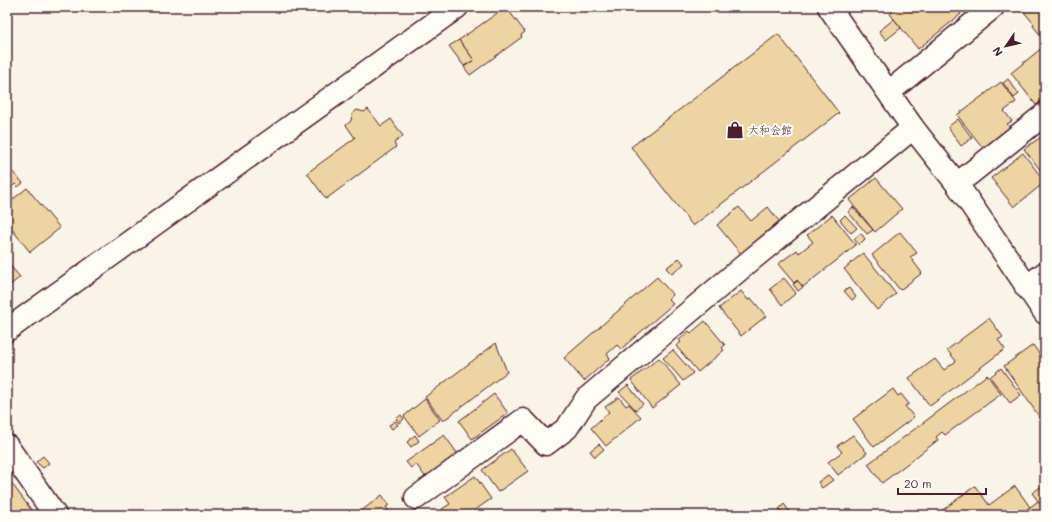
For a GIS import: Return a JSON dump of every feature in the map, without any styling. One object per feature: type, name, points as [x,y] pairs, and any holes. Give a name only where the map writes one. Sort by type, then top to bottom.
[{"type":"street","points":[[7,330],[457,7]]},
{"type":"street","points":[[829,7],[914,128],[957,184],[1045,313]]},
{"type":"street","points":[[889,92],[992,7]]},
{"type":"street","points":[[957,184],[1045,114]]},
{"type":"street","points":[[416,498],[523,420],[546,444],[567,428],[586,399],[751,260],[914,128]]},
{"type":"street","points":[[1026,287],[1045,273]]},
{"type":"street","points":[[7,446],[55,515]]},
{"type":"building","points":[[506,7],[525,32],[521,35],[522,37],[470,75],[464,67],[474,60],[459,40]]},
{"type":"building","points":[[899,7],[955,7],[961,14],[918,49],[890,14]]},
{"type":"building","points":[[1020,7],[1045,7],[1045,41],[1033,26],[1034,24]]},
{"type":"building","points":[[894,19],[901,28],[886,40],[879,31]]},
{"type":"building","name":"大和会館","points":[[778,34],[839,113],[693,226],[631,147]]},
{"type":"building","points":[[459,40],[474,60],[464,66],[449,46]]},
{"type":"building","points":[[1043,47],[1045,50],[1045,98],[1036,105],[1011,73]]},
{"type":"building","points":[[1008,79],[1019,94],[1014,98],[1003,83]]},
{"type":"building","points":[[1001,82],[1016,102],[1004,111],[1012,121],[1007,124],[1010,127],[983,148],[957,115]]},
{"type":"building","points":[[368,109],[381,126],[391,119],[403,136],[394,143],[396,147],[326,199],[307,173],[355,138],[346,125],[351,121],[352,114],[357,110],[364,112]]},
{"type":"building","points":[[958,119],[972,138],[961,146],[948,127]]},
{"type":"building","points":[[1041,137],[1045,143],[1045,176],[1024,149]]},
{"type":"building","points":[[1023,153],[1045,182],[1014,207],[991,178]]},
{"type":"building","points":[[7,166],[23,183],[18,187],[15,184],[13,186],[7,180]]},
{"type":"building","points":[[876,178],[902,209],[875,232],[849,200]]},
{"type":"building","points":[[27,188],[60,228],[30,252],[7,223],[7,204]]},
{"type":"building","points":[[739,207],[751,221],[768,207],[779,221],[741,254],[717,225]]},
{"type":"building","points":[[853,207],[873,230],[867,234],[848,212]]},
{"type":"building","points":[[832,215],[856,245],[803,287],[797,280],[794,283],[778,264],[797,250],[799,253],[813,242],[807,235]]},
{"type":"building","points":[[845,215],[857,228],[851,233],[840,220]]},
{"type":"building","points":[[900,232],[917,253],[910,257],[922,273],[900,290],[872,255]]},
{"type":"building","points":[[861,233],[865,239],[859,245],[854,239]]},
{"type":"building","points":[[863,253],[896,294],[877,310],[844,269]]},
{"type":"building","points":[[679,258],[684,264],[672,274],[666,268]]},
{"type":"building","points":[[7,262],[20,277],[7,288]]},
{"type":"building","points":[[657,277],[673,295],[668,299],[673,304],[621,349],[617,345],[607,354],[610,358],[584,381],[564,358]]},
{"type":"building","points":[[784,278],[796,293],[782,305],[770,289]]},
{"type":"building","points":[[798,281],[803,287],[798,291],[793,284]]},
{"type":"building","points":[[849,288],[856,297],[852,300],[844,291]]},
{"type":"building","points":[[741,291],[748,300],[751,298],[766,316],[741,336],[719,308]]},
{"type":"building","points":[[989,318],[1003,337],[998,340],[1005,349],[930,406],[909,378],[935,359],[944,370],[956,361],[947,350]]},
{"type":"building","points":[[705,321],[725,345],[722,348],[724,350],[698,372],[676,346],[681,342],[679,340],[689,331],[691,333]]},
{"type":"building","points":[[496,343],[507,372],[443,421],[425,397]]},
{"type":"building","points":[[1033,345],[1045,362],[1045,425],[1004,366]]},
{"type":"building","points":[[673,350],[693,373],[683,381],[663,358]]},
{"type":"building","points":[[659,358],[681,385],[652,408],[631,380]]},
{"type":"building","points":[[1001,368],[1021,395],[1010,403],[990,377]]},
{"type":"building","points":[[987,375],[1001,394],[945,435],[942,432],[936,437],[938,440],[882,483],[868,464]]},
{"type":"building","points":[[628,385],[643,404],[636,410],[619,392]]},
{"type":"building","points":[[893,389],[898,396],[901,394],[909,404],[905,406],[914,417],[874,447],[853,419]]},
{"type":"building","points":[[494,394],[508,413],[472,439],[459,421]]},
{"type":"building","points":[[619,397],[626,406],[629,404],[641,417],[606,446],[591,428],[609,412],[605,407]]},
{"type":"building","points":[[425,399],[440,420],[419,436],[404,416]]},
{"type":"building","points":[[401,415],[404,419],[399,423],[396,419]]},
{"type":"building","points":[[395,421],[398,425],[392,429],[389,425]]},
{"type":"building","points":[[415,435],[419,441],[411,447],[407,442]]},
{"type":"building","points":[[444,435],[458,454],[426,478],[416,464],[411,468],[406,462]]},
{"type":"building","points":[[853,435],[867,453],[838,475],[828,462],[842,452],[837,446]]},
{"type":"building","points":[[599,444],[604,449],[595,457],[590,451]]},
{"type":"building","points":[[511,449],[528,471],[498,492],[482,470]]},
{"type":"building","points":[[43,456],[49,463],[43,468],[36,462]]},
{"type":"building","points":[[828,475],[833,480],[822,488],[818,482]]},
{"type":"building","points":[[475,476],[491,499],[468,515],[447,515],[442,509],[450,504],[445,497]]},
{"type":"building","points":[[7,477],[35,515],[7,515]]},
{"type":"building","points":[[975,486],[989,505],[1015,486],[1030,507],[1020,515],[936,515]]},
{"type":"building","points":[[1042,486],[1045,491],[1045,510],[1032,493]]},
{"type":"building","points":[[382,495],[389,505],[386,507],[391,515],[356,515]]},
{"type":"building","points":[[1038,501],[1045,510],[1045,515],[1020,515]]},
{"type":"building","points":[[784,504],[789,511],[783,515],[779,509]]},
{"type":"place","name":"大和会館","points":[[735,130]]}]
